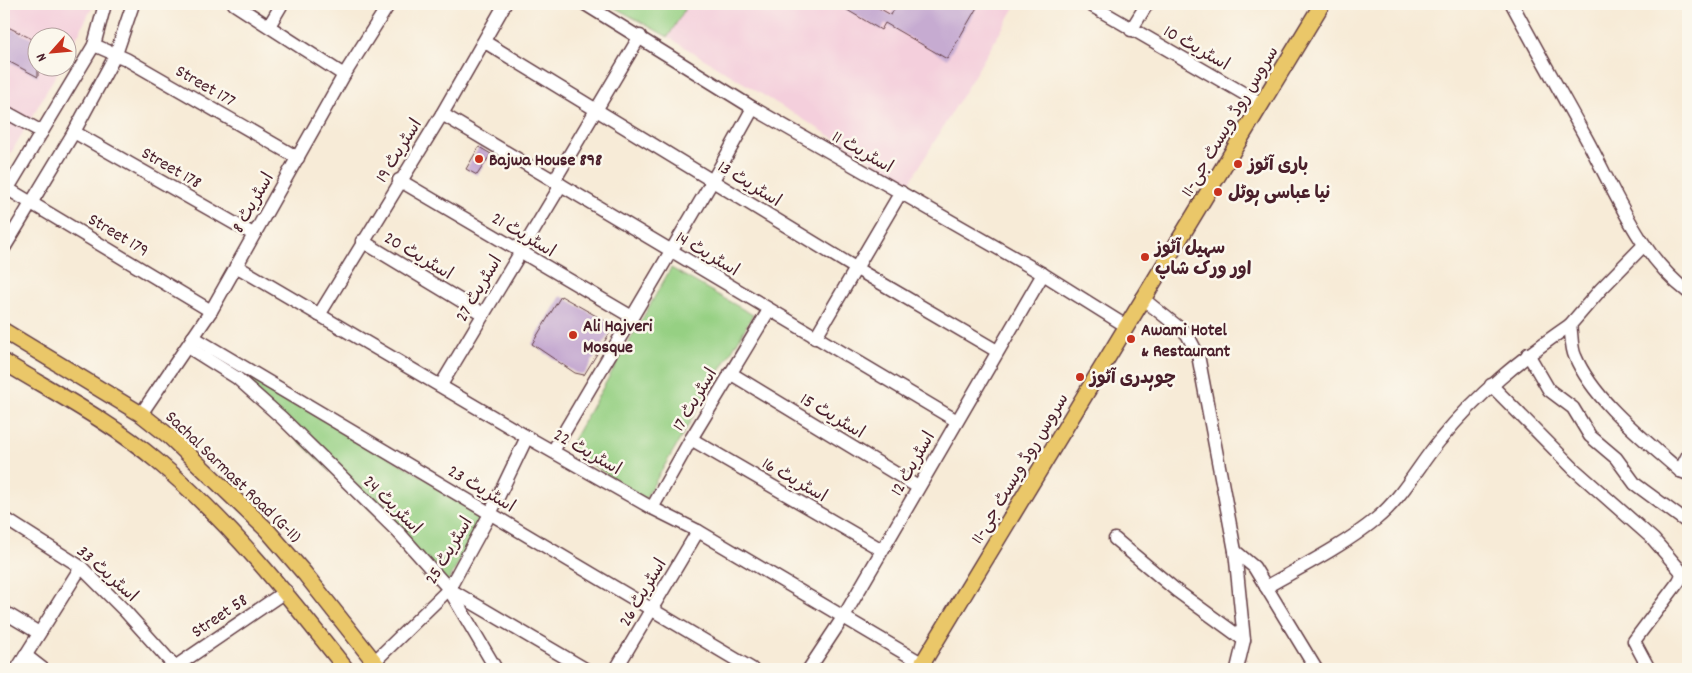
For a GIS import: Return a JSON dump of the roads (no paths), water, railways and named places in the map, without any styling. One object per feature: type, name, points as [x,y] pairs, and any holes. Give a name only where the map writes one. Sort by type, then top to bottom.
[{"type":"main road","name":"سروس روڈ ویسٹ جی-11","points":[[921,666],[1142,298],[1322,4]]},
{"type":"main road","name":"Sachal Sarmast Road (G-11)","points":[[4,331],[141,414],[170,437],[267,530],[305,574],[377,666]]},
{"type":"main road","points":[[4,362],[121,434],[157,460],[226,524],[286,591],[346,669]]},
{"type":"main road","points":[[286,591],[305,574]]},
{"type":"street","points":[[6,192],[94,45],[105,4]]},
{"type":"street","points":[[4,248],[74,132],[116,54],[134,4]]},
{"type":"street","points":[[234,4],[344,74]]},
{"type":"street","points":[[269,26],[282,4]]},
{"type":"street","name":"اسٹریٹ 8","points":[[141,414],[211,311],[344,74],[389,4]]},
{"type":"street","name":"اسٹریٹ 19","points":[[319,314],[362,241],[442,114],[485,42],[505,4]]},
{"type":"street","name":"اسٹریٹ 10","points":[[1089,4],[1262,104]]},
{"type":"street","points":[[1131,30],[1147,4]]},
{"type":"street","points":[[1512,4],[1545,68],[1644,245],[1676,283],[1688,292]]},
{"type":"street","name":"اسٹریٹ 11","points":[[591,5],[753,108],[1043,274],[1126,326]]},
{"type":"street","name":"اسٹریٹ 27","points":[[441,385],[519,252],[640,36]]},
{"type":"street","name":"اسٹریٹ 13","points":[[485,42],[856,269],[997,351]]},
{"type":"street","name":"Street 177","points":[[94,45],[116,54],[298,158]]},
{"type":"street","points":[[553,451],[713,180],[753,108]]},
{"type":"street","points":[[4,111],[42,132]]},
{"type":"street","name":"اسٹریٹ 14","points":[[442,114],[957,421]]},
{"type":"street","name":"Street 178","points":[[74,132],[253,234]]},
{"type":"street","name":"اسٹریٹ 21","points":[[400,180],[632,317]]},
{"type":"street","name":"Street 179","points":[[6,192],[32,202],[211,311]]},
{"type":"street","points":[[816,338],[901,192]]},
{"type":"street","name":"اسٹریٹ 20","points":[[362,241],[483,314]]},
{"type":"street","points":[[1266,587],[1343,542],[1376,519],[1401,494],[1439,440],[1492,385],[1528,354],[1570,326],[1601,289],[1644,245]]},
{"type":"street","name":"اسٹریٹ 22","points":[[236,266],[527,437],[652,508],[698,531],[844,616],[921,666]]},
{"type":"street","name":"اسٹریٹ 12","points":[[810,669],[844,616],[1043,274]]},
{"type":"street","points":[[1142,298],[1187,334],[1198,355],[1235,552],[1244,640],[1237,669]]},
{"type":"street","name":"اسٹریٹ 17","points":[[652,508],[730,373],[769,310]]},
{"type":"street","points":[[1570,326],[1574,355],[1595,388],[1628,423],[1684,472],[1688,455]]},
{"type":"street","name":"اسٹریٹ 23","points":[[190,342],[490,514],[752,669]]},
{"type":"street","name":"اسٹریٹ 24","points":[[190,342],[237,378],[282,418],[399,533],[449,589],[585,669]]},
{"type":"street","points":[[1528,354],[1549,390],[1572,408],[1590,436],[1616,458],[1635,484],[1688,523]]},
{"type":"street","name":"اسٹریٹ 15","points":[[730,373],[918,487]]},
{"type":"street","points":[[1492,385],[1574,469],[1653,539],[1680,570],[1682,575],[1679,581],[1634,641],[1648,669]]},
{"type":"street","name":"اسٹریٹ 25","points":[[377,666],[449,589],[490,514],[527,437]]},
{"type":"street","name":"اسٹریٹ 16","points":[[691,439],[882,550]]},
{"type":"street","name":"اسٹریٹ 33","points":[[4,518],[81,567],[125,610],[175,668]]},
{"type":"street","name":"اسٹریٹ 26","points":[[616,669],[698,531]]},
{"type":"street","points":[[1115,539],[1177,591],[1244,640]]},
{"type":"street","points":[[1235,552],[1254,567],[1316,669]]},
{"type":"street","points":[[16,669],[81,567]]},
{"type":"street","points":[[449,589],[496,669]]},
{"type":"street","name":"Street 58","points":[[175,668],[286,591]]},
{"type":"street","points":[[4,612],[39,632]]},
{"type":"street","points":[[25,655],[43,669]]},
{"type":"place","name":"Bajwa House 898","points":[[479,159]]},
{"type":"place","name":"باری آٹوز","points":[[1238,164]]},
{"type":"place","name":"نیا عباسی ہوٹل","points":[[1218,192]]},
{"type":"place","name":"سہیل آٹوز اور ورک شاپ","points":[[1145,257]]},
{"type":"place","name":"Ali Hajveri Mosque","points":[[573,335]]},
{"type":"place","name":"Awami Hotel & Restaurant","points":[[1131,339]]},
{"type":"place","name":"چوہدری آٹوز","points":[[1080,377]]}]
